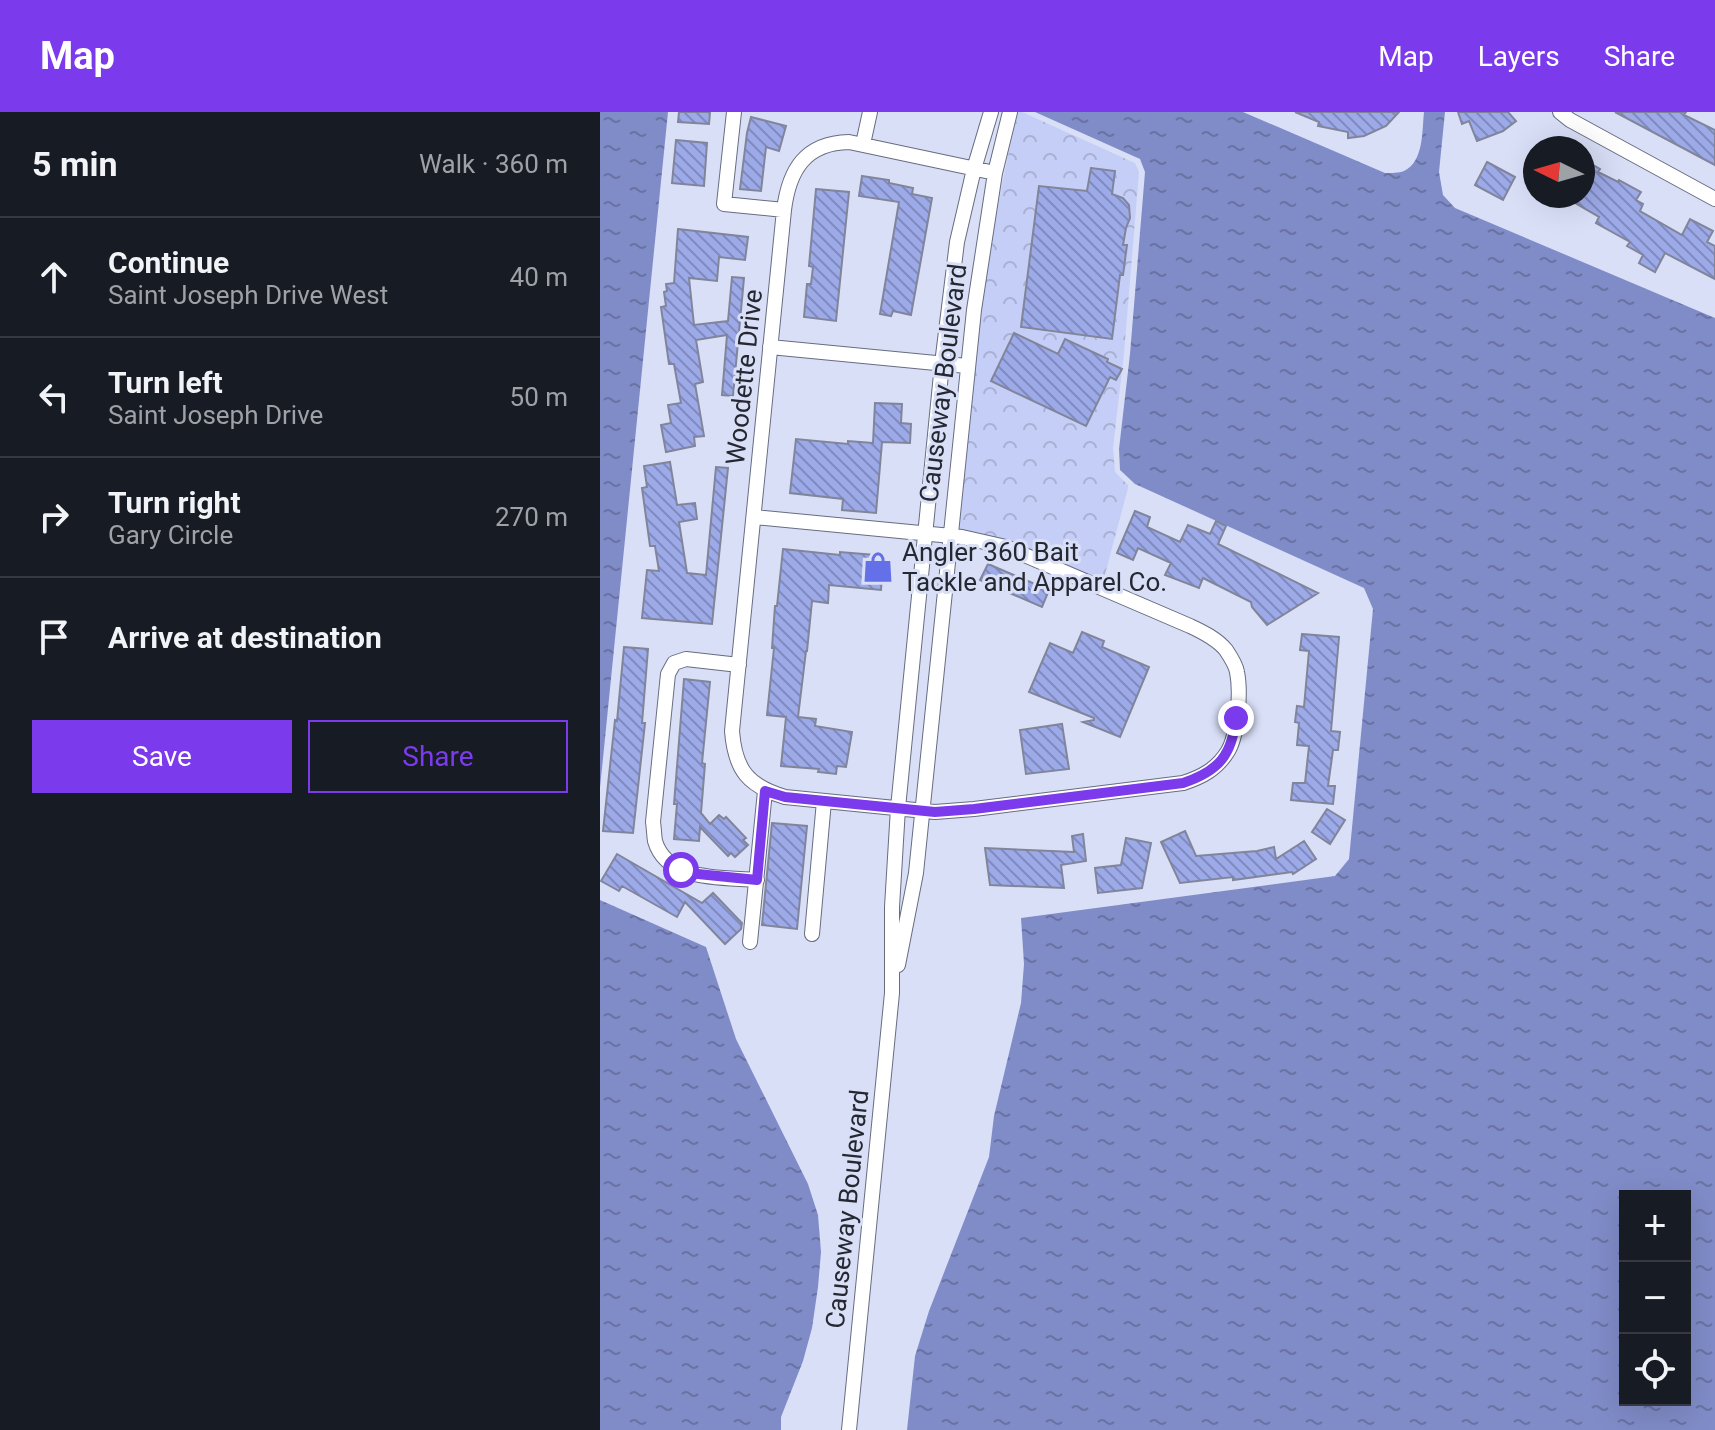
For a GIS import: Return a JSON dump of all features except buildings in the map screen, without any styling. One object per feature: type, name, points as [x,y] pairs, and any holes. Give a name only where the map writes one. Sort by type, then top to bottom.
[{"type":"street","points":[[734,112],[724,204],[784,210]]},
{"type":"street","points":[[863,144],[870,112]]},
{"type":"street","name":"Causeway Boulevard","points":[[849,1430],[892,993],[892,907],[898,808],[942,364],[957,242],[991,112]]},
{"type":"street","name":"Causeway Boulevard","points":[[892,993],[916,873],[976,296],[995,173],[1010,112]]},
{"type":"street","points":[[1560,112],[1715,199]]},
{"type":"street","name":"Woodette Drive","points":[[765,791],[739,766],[732,731],[787,189],[794,171],[804,158],[835,142],[863,144],[995,173]]},
{"type":"street","points":[[770,347],[967,366]]},
{"type":"street","points":[[750,942],[765,791],[785,797],[935,812],[1183,783],[1208,773],[1229,750],[1235,730],[1239,693],[1237,670],[1217,641],[1006,547],[950,536],[754,517]]},
{"type":"street","points":[[739,665],[686,659],[674,663],[668,674],[653,822],[656,842],[666,859],[681,870],[757,880]]},
{"type":"street","points":[[812,934],[824,801]]},
{"type":"green space","points":[[1018,112],[1135,163],[1139,172],[1113,448],[1115,472],[1128,488],[1103,582],[1014,544],[958,530],[988,268]]},
{"type":"water","points":[[600,112],[668,112],[600,788]]},
{"type":"water","points":[[1035,112],[1243,112],[1385,173],[1397,173],[1411,167],[1419,153],[1424,112],[1445,112],[1439,172],[1443,195],[1455,208],[1715,318],[1715,1430],[907,1430],[915,1356],[929,1311],[989,1157],[994,1116],[1021,1003],[1024,964],[1021,918],[1335,876],[1349,859],[1373,609],[1364,588],[1135,484],[1120,470],[1119,449],[1145,172],[1140,159]]},
{"type":"water","points":[[600,900],[706,947],[736,1039],[808,1184],[818,1215],[821,1252],[818,1287],[812,1328],[781,1417],[781,1430],[600,1430]]},
{"type":"place","name":"Angler 360 Bait Tackle and Apparel Co.","points":[[878,567]]},
{"type":"route","points":[[681,870],[757,880],[765,791],[785,797],[935,812],[1183,783],[1208,773],[1229,750],[1236,718]]}]
